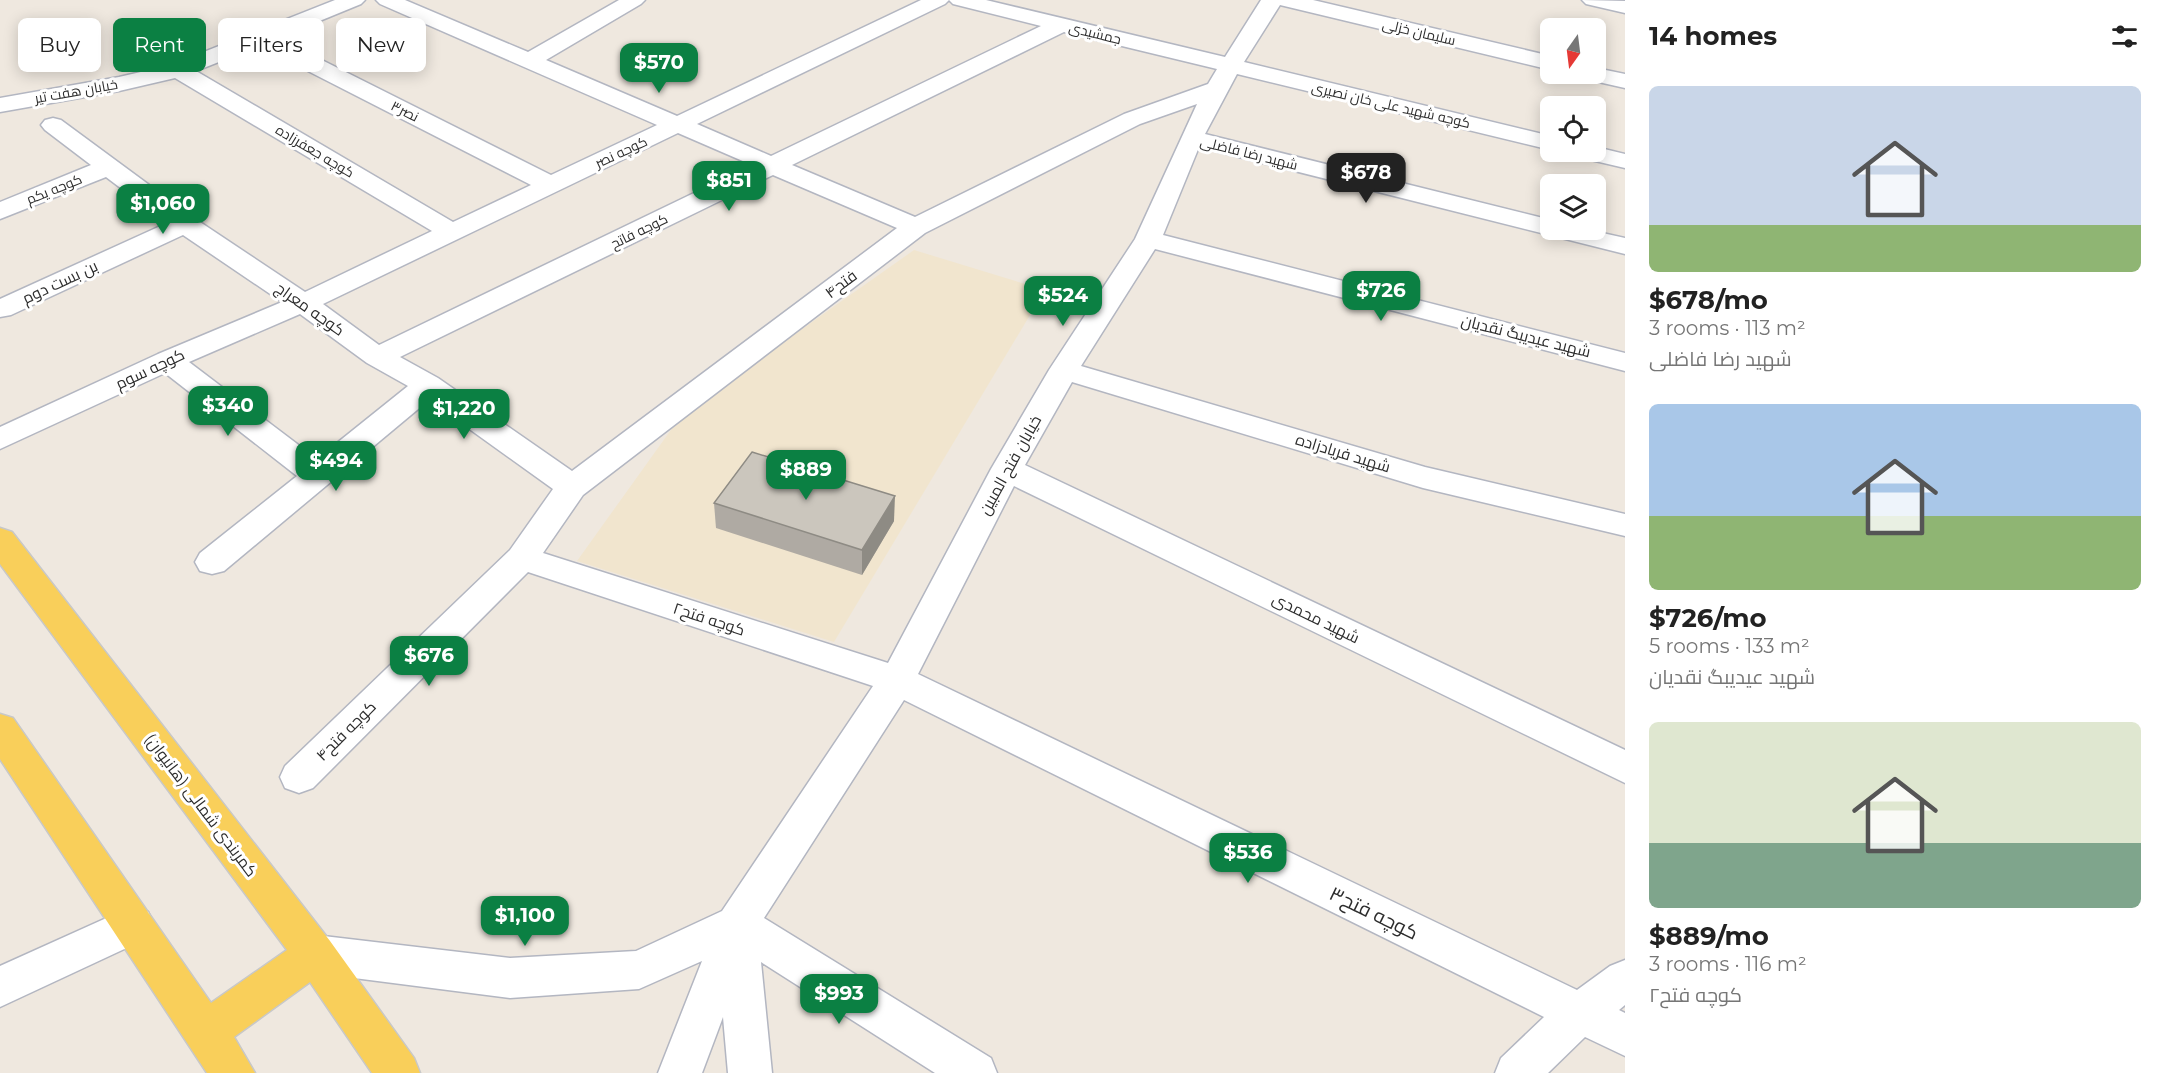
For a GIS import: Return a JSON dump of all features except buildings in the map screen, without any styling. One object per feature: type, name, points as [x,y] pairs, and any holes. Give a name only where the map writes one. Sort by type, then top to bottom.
[{"type":"main road","name":"کمربندی شمالی (هانیوان)","points":[[0,540],[315,954],[399,1073]]},
{"type":"main road","points":[[0,729],[233,1073]]},
{"type":"main road","points":[[205,1032],[315,954]]},
{"type":"street","name":"خیابان هفت تیر","points":[[308,18],[354,0]]},
{"type":"street","points":[[387,0],[916,227]]},
{"type":"street","points":[[529,61],[634,0]]},
{"type":"street","name":"کوچه نصر","points":[[303,303],[938,0]]},
{"type":"street","name":"جمشیدی","points":[[960,0],[1061,25],[1223,78]]},
{"type":"street","name":"خیابان فتح المبین","points":[[680,1073],[736,924],[897,680],[1007,469],[1064,370],[1148,239],[1191,138],[1223,78],[1272,0]]},
{"type":"street","name":"سلیمان خزلی","points":[[1286,0],[1540,60]]},
{"type":"street","points":[[1593,0],[1625,7]]},
{"type":"street","name":"کوچه فاتح","points":[[377,357],[1061,25]]},
{"type":"street","name":"نصر۳","points":[[324,70],[551,185]]},
{"type":"street","name":"خیابان هفت تیر","points":[[0,105],[119,84],[169,72]]},
{"type":"street","name":"کوچه جعفرزاده","points":[[180,72],[452,232]]},
{"type":"street","points":[[1606,77],[1625,81]]},
{"type":"street","name":"کوچه شهید علی خان نصیری","points":[[1223,78],[1540,141]]},
{"type":"street","name":"فتح۴","points":[[522,558],[572,487],[916,227],[1132,119],[1223,78]]},
{"type":"street","name":"کوچه معراج","points":[[53,125],[185,224],[303,303],[377,357],[428,385],[572,487]]},
{"type":"street","name":"شهید رضا فاضلی","points":[[1191,138],[1540,225]]},
{"type":"street","points":[[1606,156],[1625,160]]},
{"type":"street","name":"کوچه یکم","points":[[0,211],[108,167]]},
{"type":"street","name":"بن بست دوم","points":[[1,309],[185,224]]},
{"type":"street","name":"شهید عیدیبگ نقدیان","points":[[1148,239],[1625,362]]},
{"type":"street","points":[[1600,240],[1625,246]]},
{"type":"street","name":"کوچه سوم","points":[[0,439],[168,360],[303,303]]},
{"type":"street","points":[[168,360],[317,475]]},
{"type":"street","name":"شهید فریادزاده","points":[[1064,370],[1423,477],[1625,525]]},
{"type":"street","points":[[212,562],[428,385]]},
{"type":"street","name":"شهید محمدی","points":[[1007,469],[1625,767]]},
{"type":"street","name":"کوچه فتح۲","points":[[522,558],[897,680]]},
{"type":"street","name":"کوچه فتح۴","points":[[299,777],[522,558]]},
{"type":"street","name":"کوچه فتح۳","points":[[897,680],[1625,1035]]},
{"type":"street","points":[[315,954],[510,978],[639,970],[736,924]]},
{"type":"street","points":[[736,924],[750,1073]]},
{"type":"street","points":[[736,924],[975,1073]]},
{"type":"street","points":[[0,987],[133,925]]},
{"type":"street","points":[[1517,1073],[1580,1013],[1625,980]]},
{"type":"shaded area","points":[[914,250],[1045,290],[834,642],[577,561],[673,427],[754,363]]}]
